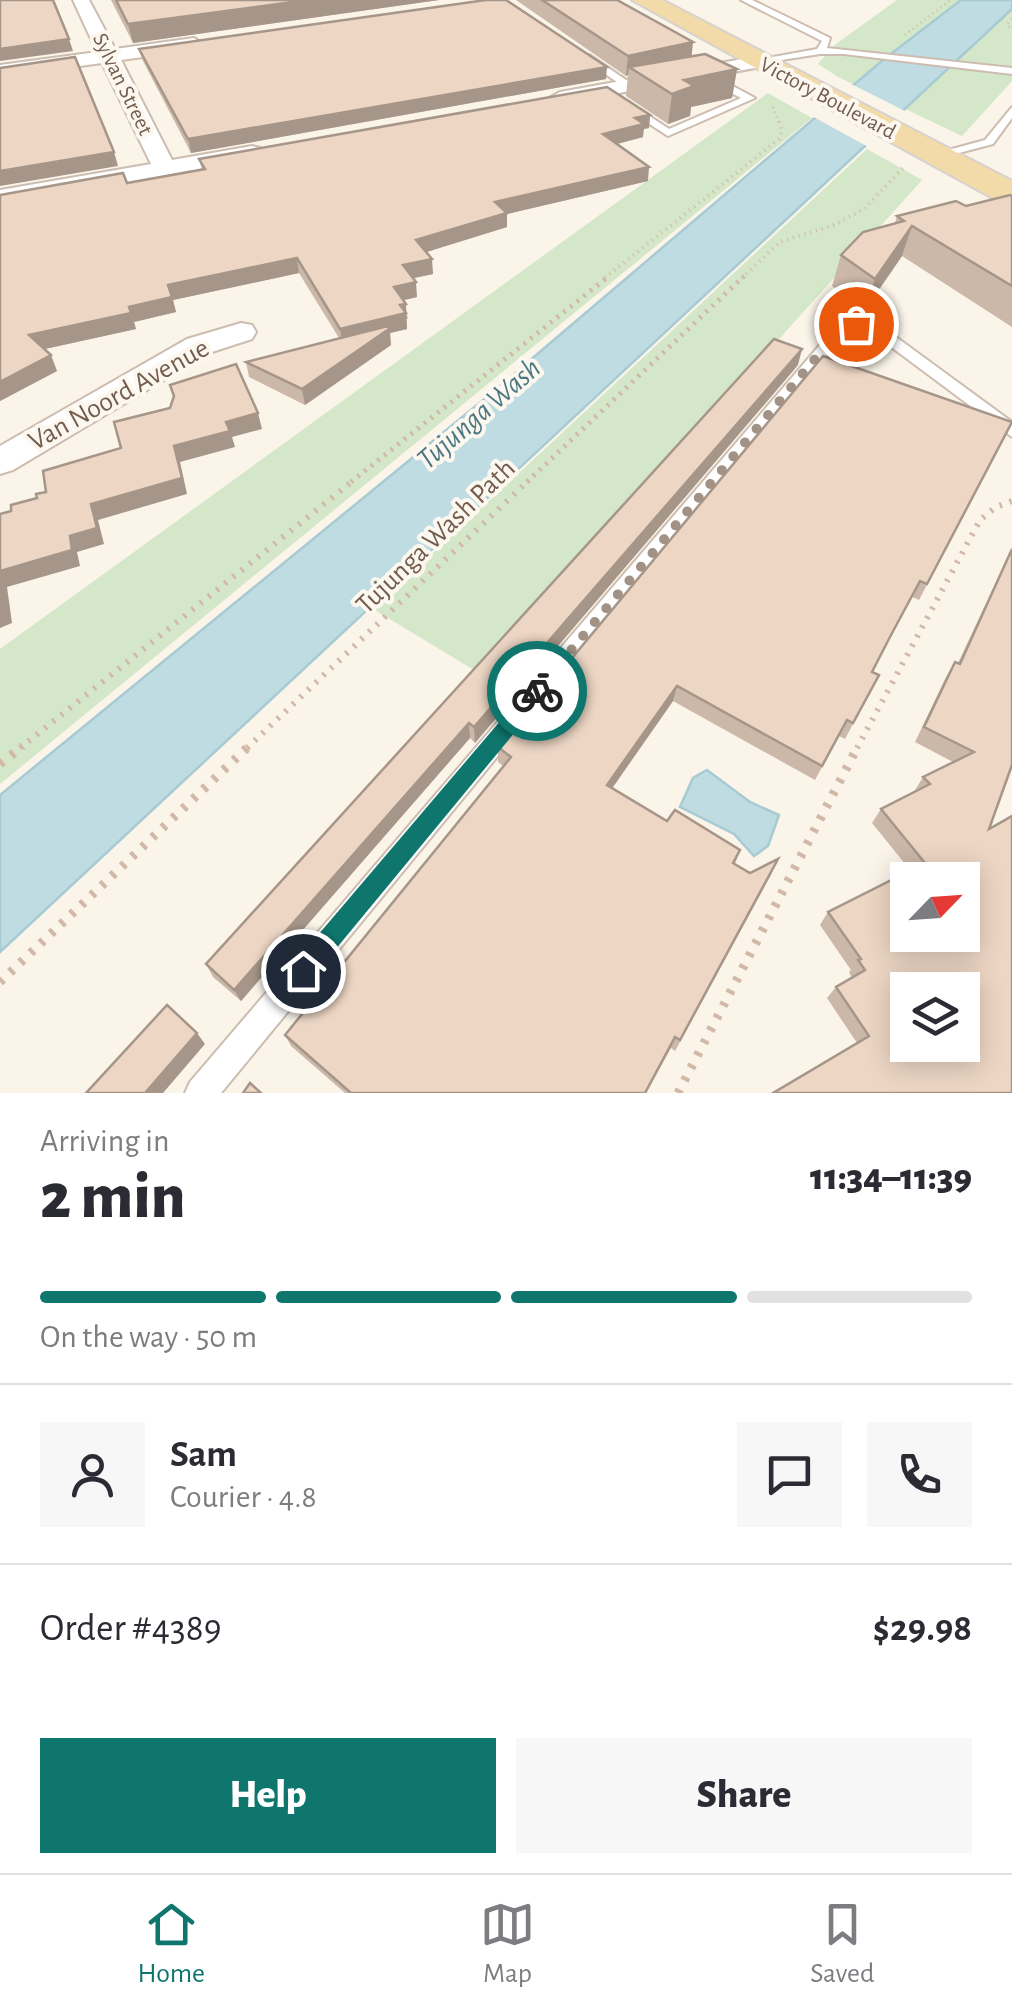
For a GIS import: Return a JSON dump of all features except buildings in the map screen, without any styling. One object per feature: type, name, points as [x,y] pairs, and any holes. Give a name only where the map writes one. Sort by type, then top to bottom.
[{"type":"main road","name":"Victory Boulevard","points":[[644,0],[759,62],[793,94],[1012,195]]},
{"type":"street","name":"Sylvan Street","points":[[81,0],[165,168]]},
{"type":"street","points":[[0,71],[206,42]]},
{"type":"street","points":[[546,100],[759,62]]},
{"type":"street","points":[[0,198],[279,148]]},
{"type":"street","name":"Van Noord Avenue","points":[[0,462],[198,346],[240,332]]},
{"type":"lane","points":[[745,0],[822,36],[827,40],[820,51]]},
{"type":"lane","points":[[570,46],[630,86]]},
{"type":"lane","points":[[759,62],[820,51],[1012,71]]},
{"type":"lane","points":[[604,90],[668,133],[750,98],[699,73]]},
{"type":"lane","points":[[913,151],[989,142],[1012,110]]},
{"type":"lane","points":[[201,1093],[840,329],[856,324],[876,329],[1012,431]]},
{"type":"path","points":[[900,36],[952,0]]},
{"type":"path","points":[[1012,19],[1007,24],[1012,30]]},
{"type":"path","points":[[0,764],[779,139],[782,130],[772,112],[793,94]]},
{"type":"path","name":"Tujunga Wash Path","points":[[0,982],[780,242],[841,222],[868,206],[889,175],[907,165],[913,151]]},
{"type":"path","points":[[678,1093],[980,520],[996,507],[1012,501]]},
{"type":"green space","points":[[897,0],[1012,0],[1012,81],[962,136],[818,64],[836,44]]},
{"type":"green space","points":[[768,93],[812,118],[0,784],[0,649]]},
{"type":"green space","points":[[867,149],[922,180],[479,673],[373,609]]},
{"type":"water","name":"Tujunga Wash","points":[[961,0],[1012,0],[1012,9],[0,952],[0,795],[488,396],[883,60]]},
{"type":"water","points":[[707,770],[750,802],[779,815],[768,846],[754,856],[734,834],[680,807],[693,778]]},
{"type":"pier","points":[[849,83],[909,113],[870,148],[810,115]]},
{"type":"way so far","points":[[537,691],[840,329],[856,324]]},
{"type":"route","points":[[303,971],[537,691]]}]
